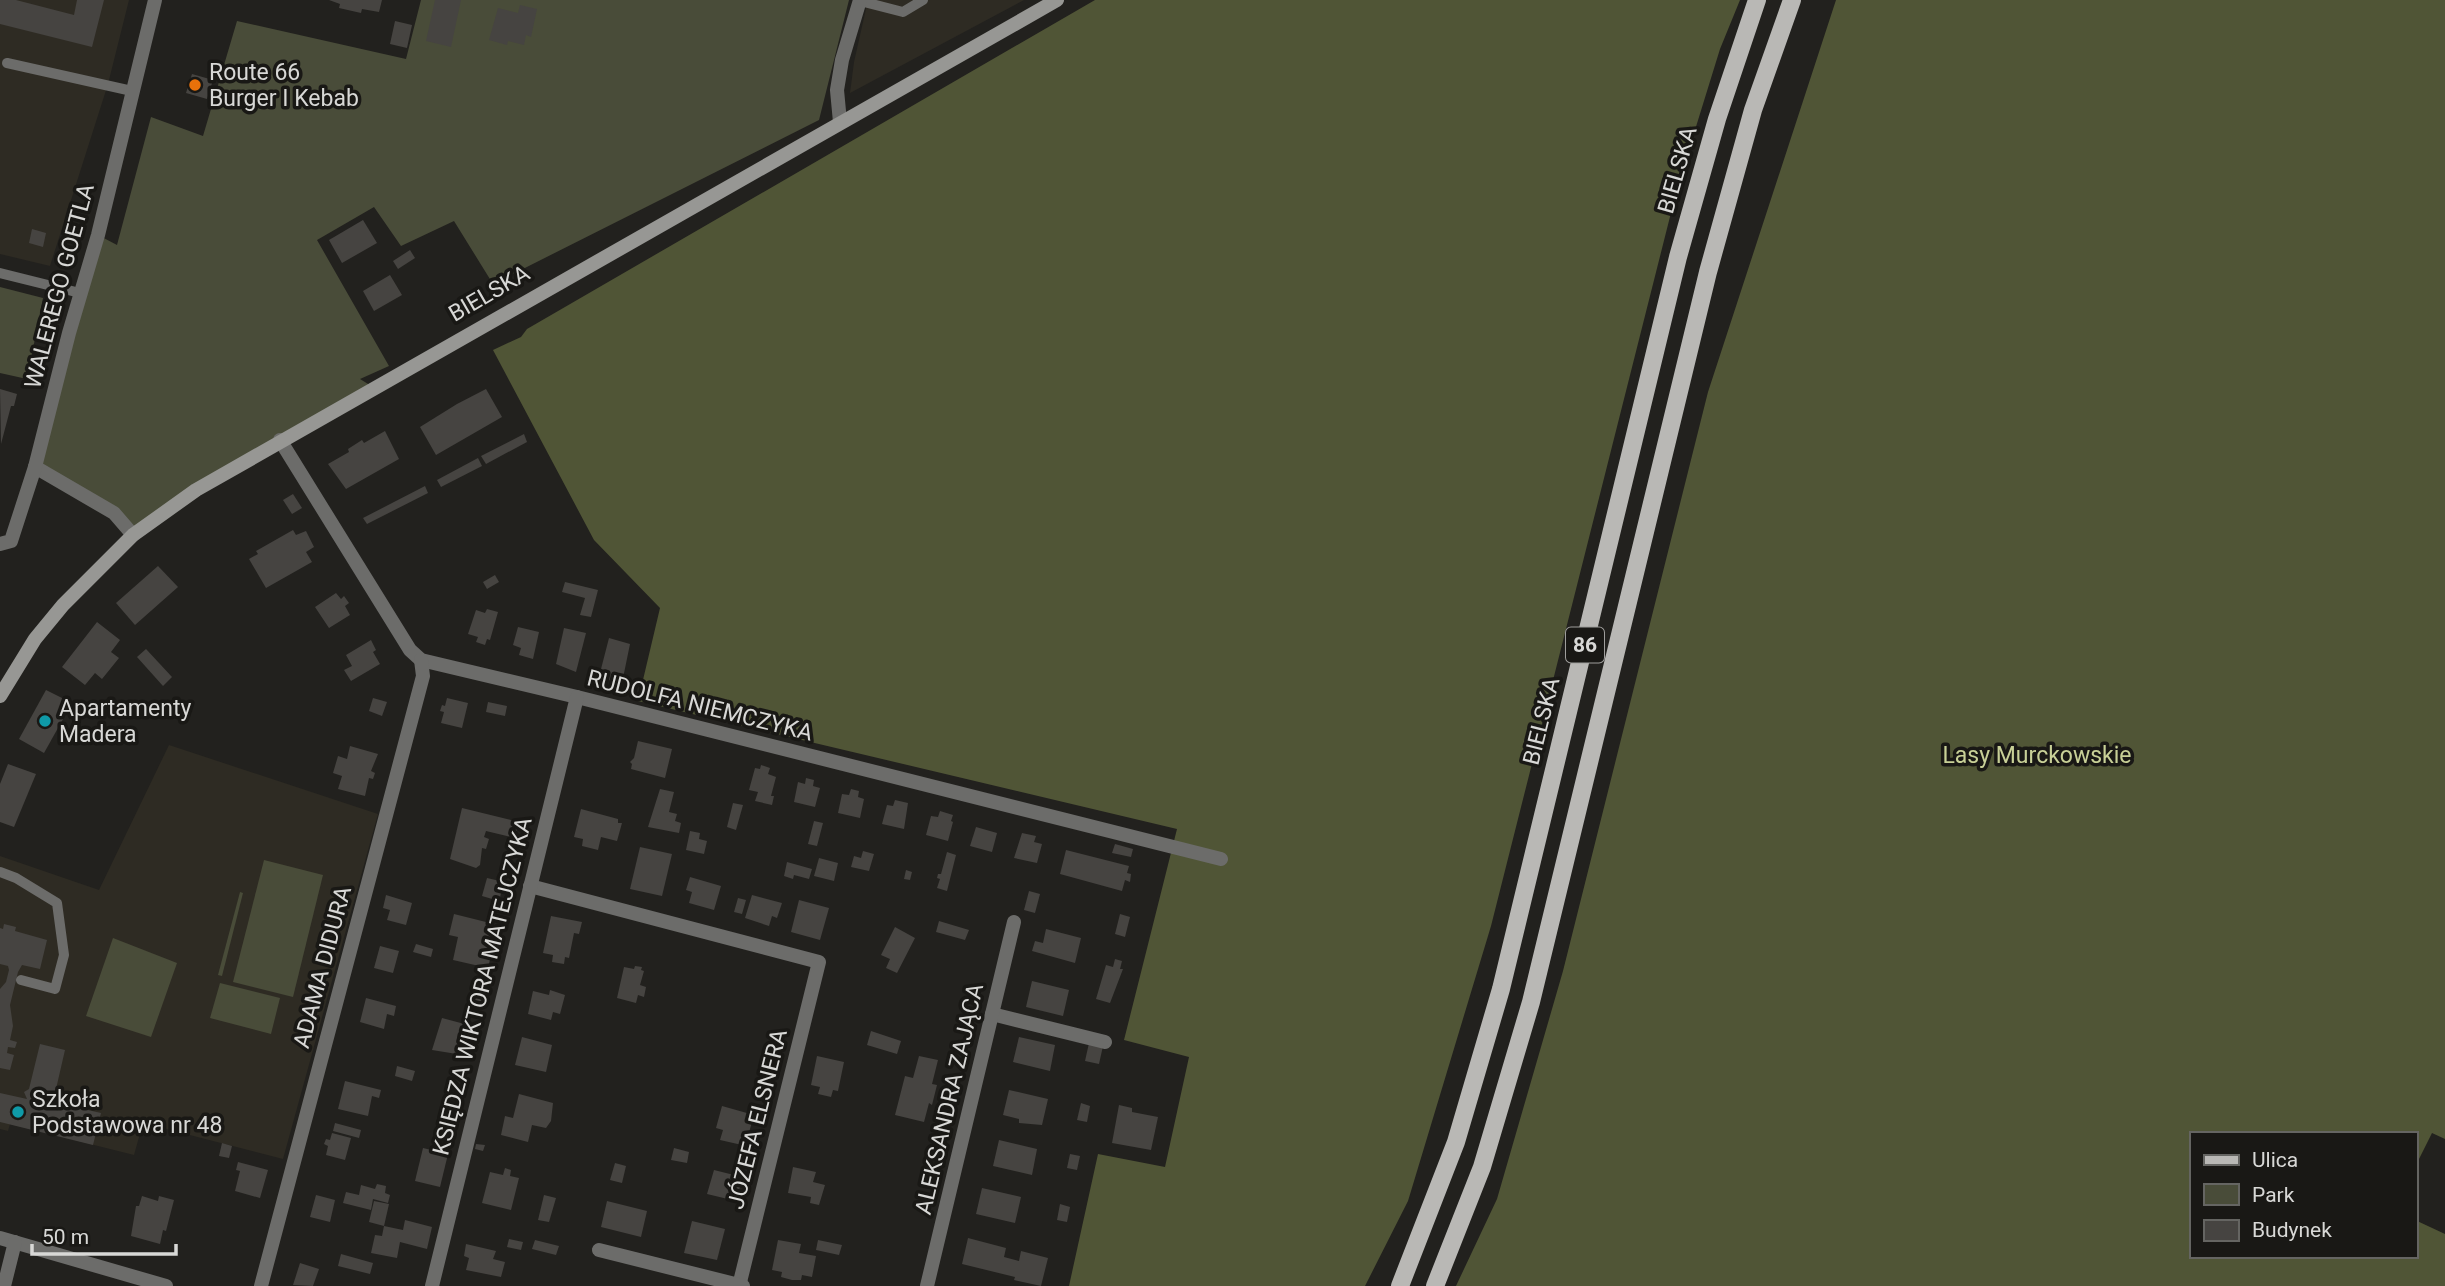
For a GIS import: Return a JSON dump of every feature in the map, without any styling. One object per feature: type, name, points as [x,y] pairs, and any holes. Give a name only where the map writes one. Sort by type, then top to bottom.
[{"type":"main road","name":"BIELSKA","points":[[1400,1286],[1456,1142],[1486,1041],[1688,221],[1717,119],[1757,0]]},
{"type":"main road","name":"86","points":[[1435,1286],[1482,1167],[1531,1002],[1718,231],[1753,110],[1792,0]]},
{"type":"street","name":"WALEREGO GOETLA","points":[[0,544],[11,541],[35,467],[80,293],[98,235],[155,0]]},
{"type":"street","points":[[840,122],[837,90],[842,60],[860,0]]},
{"type":"street","name":"BIELSKA","points":[[0,696],[35,639],[63,605],[133,536],[195,490],[1057,0]]},
{"type":"street","points":[[280,440],[410,650],[421,660]]},
{"type":"street","points":[[35,467],[114,513],[133,536]]},
{"type":"street","name":"RUDOLFA NIEMCZYKA","points":[[421,660],[1221,859]]},
{"type":"street","name":"ADAMA DIDURA","points":[[261,1286],[423,676],[421,660]]},
{"type":"street","name":"KSIĘDZA WIKTORA MATEJCZYKA","points":[[432,1286],[577,697]]},
{"type":"street","name":"JÓZEFA ELSNERA","points":[[530,886],[819,962],[741,1286]]},
{"type":"street","name":"ALEKSANDRA ZAJĄCA","points":[[927,1286],[1014,922]]},
{"type":"street","points":[[992,1014],[1105,1042]]},
{"type":"street","points":[[0,1238],[166,1286]]},
{"type":"street","points":[[4,1286],[15,1242]]},
{"type":"street","points":[[599,1250],[741,1286]]},
{"type":"lane","points":[[860,0],[903,12],[923,0]]},
{"type":"lane","points":[[7,63],[132,91]]},
{"type":"lane","points":[[0,273],[80,293]]},
{"type":"lane","points":[[0,872],[16,878],[57,903],[64,955],[55,989],[21,980]]},
{"type":"shaded area","points":[[0,0],[129,0],[108,84],[50,266],[0,254]]},
{"type":"shaded area","points":[[868,0],[1024,0],[850,93]]},
{"type":"shaded area","points":[[169,745],[378,814],[283,1159],[143,1123],[134,1155],[10,1124],[8,1131],[0,1129],[0,856],[99,890]]},
{"type":"green space","points":[[421,0],[849,0],[819,120],[493,284],[454,221],[401,246],[374,207],[317,240],[389,366],[360,379],[373,387],[133,535],[114,513],[35,467],[98,235],[117,245],[151,117],[203,136],[237,21],[406,59]]},
{"type":"green space","points":[[1095,0],[1740,0],[1720,49],[1678,185],[1491,926],[1408,1201],[1365,1286],[1069,1286],[1098,1154],[1165,1167],[1189,1057],[1124,1040],[1177,829],[638,701],[660,608],[594,540],[493,350],[521,337],[527,329]]},
{"type":"green space","name":"Lasy Murckowskie","points":[[1836,0],[2445,0],[2445,1139],[2432,1133],[2417,1163],[2417,1132],[2190,1132],[2190,1258],[2417,1258],[2417,1221],[2445,1234],[2445,1286],[1456,1286],[1497,1199],[1563,971],[1708,392]]},
{"type":"green space","points":[[0,287],[43,298],[27,379],[0,373]]},
{"type":"green space","points":[[264,860],[323,875],[293,997],[233,982]]},
{"type":"green space","points":[[240,892],[243,893],[222,976],[218,975]]},
{"type":"green space","points":[[113,938],[177,963],[151,1037],[86,1016]]},
{"type":"green space","points":[[220,983],[280,998],[271,1034],[210,1018]]},
{"type":"building","points":[[0,0],[16,0],[74,15],[77,0],[104,0],[92,47],[0,24]]},
{"type":"building","points":[[329,0],[382,0],[379,12],[362,9],[361,13],[339,8],[340,4]]},
{"type":"building","points":[[435,0],[461,0],[451,47],[426,41]]},
{"type":"building","points":[[520,5],[537,9],[531,37],[526,35],[524,45],[508,41],[507,45],[489,40],[498,8],[518,13]]},
{"type":"building","points":[[395,21],[412,25],[407,48],[390,44]]},
{"type":"building","points":[[192,74],[213,80],[207,99],[186,93]]},
{"type":"building","points":[[363,220],[377,243],[342,263],[329,240]]},
{"type":"building","points":[[32,229],[46,233],[43,247],[29,243]]},
{"type":"building","points":[[410,250],[415,258],[398,269],[393,261]]},
{"type":"building","points":[[390,275],[402,295],[374,311],[363,291]]},
{"type":"building","points":[[0,389],[17,394],[1,444]]},
{"type":"building","points":[[486,389],[502,417],[436,455],[420,427]]},
{"type":"building","points":[[385,431],[399,459],[346,489],[328,464],[349,452],[348,449],[362,440],[364,443]]},
{"type":"building","points":[[524,434],[527,442],[486,464],[481,456]]},
{"type":"building","points":[[478,458],[482,466],[441,487],[437,480]]},
{"type":"building","points":[[425,486],[428,493],[367,524],[363,518]]},
{"type":"building","points":[[293,494],[302,508],[292,514],[283,500]]},
{"type":"building","points":[[293,530],[296,535],[306,531],[314,547],[306,552],[312,562],[266,588],[249,559],[258,554],[256,551]]},
{"type":"building","points":[[158,566],[178,587],[135,625],[116,603]]},
{"type":"building","points":[[495,575],[499,582],[487,589],[483,582]]},
{"type":"building","points":[[565,582],[598,590],[591,617],[580,615],[585,598],[562,592]]},
{"type":"building","points":[[336,593],[341,599],[344,596],[349,603],[345,606],[350,615],[329,628],[315,607]]},
{"type":"building","points":[[487,609],[498,612],[490,640],[487,639],[485,645],[476,642],[478,637],[468,634],[476,610],[485,613]]},
{"type":"building","points":[[97,622],[120,640],[111,652],[119,658],[102,679],[95,673],[85,685],[62,667]]},
{"type":"building","points":[[518,627],[539,632],[533,659],[519,655],[521,648],[513,645]]},
{"type":"building","points":[[564,628],[586,633],[576,672],[556,664]]},
{"type":"building","points":[[609,638],[630,644],[622,683],[608,680],[610,671],[601,669]]},
{"type":"building","points":[[371,640],[376,650],[373,652],[380,664],[351,681],[344,670],[352,666],[346,655]]},
{"type":"building","points":[[146,649],[172,677],[163,686],[137,657]]},
{"type":"building","name":"Apartamenty Madera","points":[[46,690],[72,703],[44,753],[19,739]]},
{"type":"building","points":[[373,698],[387,702],[382,716],[369,711]]},
{"type":"building","points":[[447,698],[468,703],[462,728],[441,723],[444,712],[440,711]]},
{"type":"building","points":[[488,702],[507,706],[505,716],[486,712]]},
{"type":"building","points":[[638,741],[672,749],[665,778],[631,769],[630,762],[634,758]]},
{"type":"building","points":[[350,746],[378,754],[371,771],[375,773],[373,779],[369,778],[365,796],[338,789],[342,776],[333,773],[338,756],[347,759]]},
{"type":"building","points":[[8,764],[36,774],[14,827],[0,822],[0,784]]},
{"type":"building","points":[[761,765],[770,768],[768,774],[776,777],[771,796],[774,796],[772,805],[755,801],[758,792],[749,790],[755,768],[760,769]]},
{"type":"building","points":[[806,778],[814,780],[813,786],[820,788],[815,807],[794,802],[798,782],[805,784]]},
{"type":"building","points":[[660,789],[674,792],[669,812],[677,814],[675,821],[681,823],[679,833],[648,827]]},
{"type":"building","points":[[851,789],[859,791],[858,797],[864,799],[860,818],[838,813],[842,794],[849,795]]},
{"type":"building","points":[[895,800],[908,803],[904,829],[882,824],[887,805],[893,806]]},
{"type":"building","points":[[733,803],[743,805],[736,830],[727,827]]},
{"type":"building","points":[[462,808],[519,822],[515,838],[486,831],[484,837],[489,839],[486,849],[482,848],[480,865],[476,868],[450,859]]},
{"type":"building","points":[[581,809],[618,819],[618,823],[622,823],[617,841],[601,837],[598,850],[582,846],[583,839],[574,837]]},
{"type":"building","points":[[940,811],[953,815],[948,841],[926,835],[931,816],[938,817]]},
{"type":"building","points":[[814,821],[823,823],[817,846],[808,844]]},
{"type":"building","points":[[976,827],[997,833],[992,852],[970,846]]},
{"type":"building","points":[[690,831],[700,833],[699,839],[707,841],[704,854],[686,850]]},
{"type":"building","points":[[1022,833],[1036,836],[1034,842],[1042,844],[1037,863],[1014,858]]},
{"type":"building","points":[[1115,844],[1133,849],[1131,857],[1112,853]]},
{"type":"building","points":[[640,847],[672,854],[662,896],[630,889]]},
{"type":"building","points":[[1066,850],[1129,866],[1127,873],[1131,874],[1130,882],[1125,880],[1122,891],[1060,874]]},
{"type":"building","points":[[863,851],[874,854],[869,871],[851,867],[854,856],[861,858]]},
{"type":"building","points":[[947,852],[956,855],[947,891],[937,888],[940,879],[937,878],[938,874],[941,874]]},
{"type":"building","points":[[819,858],[838,863],[834,881],[814,876]]},
{"type":"building","points":[[787,862],[812,869],[809,879],[794,875],[793,879],[784,876]]},
{"type":"building","points":[[906,870],[912,872],[910,880],[904,879]]},
{"type":"building","points":[[690,877],[721,886],[714,910],[689,903],[692,892],[686,890]]},
{"type":"building","points":[[487,878],[504,882],[499,901],[482,896]]},
{"type":"building","points":[[1029,891],[1040,894],[1035,913],[1024,910]]},
{"type":"building","points":[[386,895],[412,903],[406,925],[387,920],[390,910],[383,908]]},
{"type":"building","points":[[752,895],[782,903],[777,918],[772,916],[769,926],[745,918]]},
{"type":"building","points":[[738,898],[746,900],[742,914],[734,912]]},
{"type":"building","points":[[799,900],[829,908],[820,940],[791,932]]},
{"type":"building","points":[[454,914],[498,925],[488,968],[453,960],[458,937],[449,935]]},
{"type":"building","points":[[1120,914],[1130,917],[1125,937],[1115,934]]},
{"type":"building","points":[[551,916],[582,922],[579,934],[574,933],[569,958],[565,957],[564,964],[552,962],[553,955],[543,953]]},
{"type":"building","points":[[939,921],[969,930],[965,940],[936,932]]},
{"type":"building","points":[[4,924],[16,927],[15,931],[47,940],[40,969],[22,965],[18,972],[10,1005],[13,1026],[10,1040],[17,1042],[15,1048],[8,1047],[7,1053],[14,1055],[10,1070],[0,1068],[0,989],[6,982],[9,970],[8,966],[0,964],[0,928],[3,929]]},
{"type":"building","points":[[895,927],[915,938],[897,973],[886,968],[890,959],[881,955]]},
{"type":"building","points":[[1046,929],[1081,938],[1075,963],[1032,951],[1035,941],[1043,943]]},
{"type":"building","points":[[416,944],[433,949],[431,957],[413,952]]},
{"type":"building","points":[[380,946],[399,951],[393,973],[374,968]]},
{"type":"building","points":[[1115,959],[1122,961],[1120,969],[1123,969],[1110,1003],[1096,999],[1106,965],[1113,967]]},
{"type":"building","points":[[635,966],[642,967],[641,970],[644,971],[640,985],[646,987],[644,997],[638,995],[636,1003],[617,998],[624,967],[634,969]]},
{"type":"building","points":[[1032,981],[1069,990],[1063,1016],[1026,1007]]},
{"type":"building","points":[[476,990],[488,991],[484,1008],[472,1006]]},
{"type":"building","points":[[550,990],[565,995],[560,1014],[553,1012],[551,1020],[528,1014],[533,991],[549,995]]},
{"type":"building","points":[[366,998],[396,1006],[394,1016],[387,1014],[384,1029],[360,1022]]},
{"type":"building","points":[[442,1018],[472,1026],[463,1055],[432,1050]]},
{"type":"building","points":[[871,1031],[901,1041],[897,1054],[867,1045]]},
{"type":"building","points":[[522,1037],[552,1045],[546,1072],[515,1065]]},
{"type":"building","points":[[1019,1037],[1055,1045],[1050,1071],[1013,1062]]},
{"type":"building","points":[[1089,1043],[1103,1046],[1099,1064],[1085,1061]]},
{"type":"building","points":[[40,1044],[65,1050],[53,1102],[101,1113],[93,1145],[0,1122],[0,1093],[27,1099],[24,1092],[29,1089]]},
{"type":"building","points":[[817,1056],[844,1062],[838,1091],[833,1090],[831,1097],[818,1094],[820,1087],[811,1085]]},
{"type":"building","points":[[919,1056],[938,1060],[932,1084],[937,1085],[924,1122],[895,1115],[905,1076],[913,1078]]},
{"type":"building","points":[[397,1066],[415,1071],[412,1081],[395,1076]]},
{"type":"building","points":[[345,1081],[381,1090],[379,1098],[372,1096],[368,1116],[338,1109]]},
{"type":"building","points":[[1009,1090],[1048,1099],[1042,1125],[1019,1123],[1019,1119],[1003,1115]]},
{"type":"building","points":[[519,1094],[553,1103],[551,1121],[546,1128],[532,1125],[528,1142],[501,1135],[505,1116],[513,1118]]},
{"type":"building","points":[[1081,1103],[1090,1106],[1087,1122],[1077,1120]]},
{"type":"building","points":[[1119,1105],[1132,1108],[1132,1112],[1158,1117],[1151,1150],[1112,1143]]},
{"type":"building","points":[[722,1106],[754,1115],[748,1136],[744,1135],[742,1145],[720,1140],[723,1130],[716,1128]]},
{"type":"building","points":[[335,1123],[361,1130],[359,1138],[333,1131]]},
{"type":"building","points":[[332,1133],[351,1138],[345,1160],[326,1155],[328,1146],[324,1144],[326,1139],[330,1140]]},
{"type":"building","points":[[999,1140],[1037,1149],[1032,1175],[993,1166]]},
{"type":"building","points":[[222,1143],[232,1146],[229,1158],[219,1156]]},
{"type":"building","points":[[476,1144],[485,1145],[483,1151],[475,1149]]},
{"type":"building","points":[[423,1148],[448,1154],[440,1187],[415,1181]]},
{"type":"building","points":[[674,1148],[689,1152],[687,1163],[671,1160]]},
{"type":"building","points":[[1070,1154],[1080,1156],[1077,1170],[1067,1168]]},
{"type":"building","points":[[238,1162],[268,1170],[260,1198],[235,1191],[240,1171],[236,1170]]},
{"type":"building","points":[[615,1163],[626,1166],[622,1183],[610,1180]]},
{"type":"building","points":[[793,1167],[816,1172],[813,1182],[825,1185],[819,1205],[810,1203],[811,1197],[788,1193]]},
{"type":"building","points":[[505,1168],[511,1170],[510,1176],[519,1178],[511,1210],[482,1203],[490,1172],[503,1175]]},
{"type":"building","points":[[714,1170],[738,1176],[736,1182],[741,1183],[739,1190],[734,1189],[732,1200],[707,1194]]},
{"type":"building","points":[[377,1184],[386,1186],[385,1193],[390,1195],[388,1203],[373,1199],[371,1210],[343,1203],[346,1192],[359,1195],[361,1185],[375,1189]]},
{"type":"building","points":[[982,1188],[1021,1197],[1015,1223],[976,1214]]},
{"type":"building","points":[[316,1195],[335,1200],[330,1222],[310,1217]]},
{"type":"building","points":[[544,1195],[556,1198],[549,1222],[538,1220]]},
{"type":"building","points":[[142,1196],[158,1201],[159,1196],[174,1200],[160,1244],[131,1236],[136,1206],[139,1206]]},
{"type":"building","points":[[374,1201],[389,1204],[384,1226],[369,1222]]},
{"type":"building","points":[[607,1201],[647,1211],[641,1237],[601,1227]]},
{"type":"building","points":[[1060,1204],[1070,1207],[1067,1222],[1057,1220]]},
{"type":"building","points":[[405,1220],[432,1227],[427,1249],[400,1242],[397,1258],[371,1253],[375,1235],[382,1236],[384,1226],[403,1230]]},
{"type":"building","points":[[692,1221],[725,1229],[717,1260],[684,1253]]},
{"type":"building","points":[[968,1238],[1006,1248],[1004,1257],[1019,1261],[1021,1251],[1048,1258],[1041,1286],[962,1264]]},
{"type":"building","points":[[509,1239],[523,1242],[521,1250],[507,1247]]},
{"type":"building","points":[[535,1240],[559,1246],[556,1255],[532,1249]]},
{"type":"building","points":[[778,1240],[801,1244],[799,1253],[816,1256],[812,1277],[802,1275],[801,1280],[792,1280],[781,1277],[782,1272],[772,1270]]},
{"type":"building","points":[[818,1240],[842,1245],[839,1255],[816,1250]]},
{"type":"building","points":[[466,1244],[496,1251],[493,1259],[505,1262],[501,1277],[466,1270],[469,1258],[464,1256]]},
{"type":"building","points":[[341,1254],[373,1263],[370,1274],[338,1266]]},
{"type":"building","points":[[300,1263],[319,1269],[313,1286],[293,1285]]},
{"type":"place","name":"Route 66 Burger I Kebab","points":[[195,85]]},
{"type":"place","name":"Apartamenty Madera","points":[[45,721]]},
{"type":"place","name":"Szkoła Podstawowa nr 48","points":[[18,1112]]}]
